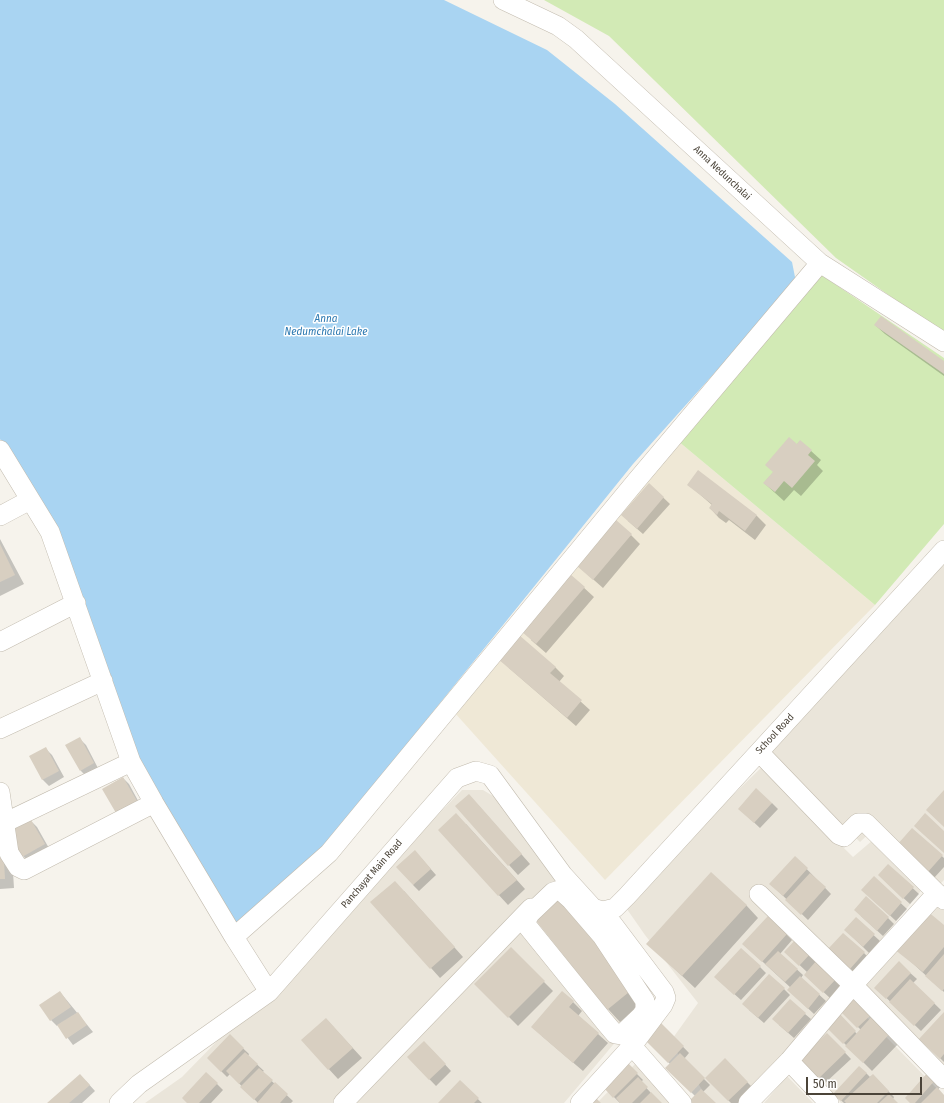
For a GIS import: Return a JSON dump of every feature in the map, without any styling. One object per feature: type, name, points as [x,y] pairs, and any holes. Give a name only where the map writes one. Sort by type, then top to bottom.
[{"type":"street","name":"Anna Nedunchalai","points":[[503,0],[558,26],[576,39],[820,263],[944,342]]},
{"type":"street","points":[[234,937],[330,853],[632,486],[820,263]]},
{"type":"street","points":[[0,450],[50,532],[131,762],[154,803],[268,992]]},
{"type":"street","points":[[0,516],[30,500]]},
{"type":"street","name":"School Road","points":[[605,924],[615,908],[944,550]]},
{"type":"street","points":[[0,642],[76,603]]},
{"type":"street","points":[[0,730],[103,681]]},
{"type":"street","points":[[748,1103],[789,1061],[853,985],[941,896],[866,823],[858,823],[844,837],[839,836],[759,752]]},
{"type":"street","points":[[4,823],[131,762]]},
{"type":"street","name":"Panchayat Main Road","points":[[119,1103],[140,1084],[268,992],[457,778],[476,771],[490,775],[563,875],[593,908],[605,924]]},
{"type":"street","points":[[0,792],[9,853],[18,867],[24,870],[154,803]]},
{"type":"street","points":[[343,1103],[563,875]]},
{"type":"street","points":[[580,1103],[632,1046],[663,1005],[666,998],[664,992],[605,924],[560,890],[553,892],[530,914],[526,921],[528,927],[604,1021],[615,1034],[621,1035],[641,1016],[645,1010],[645,1001],[605,924]]},
{"type":"street","points":[[760,894],[853,985],[944,1079]]},
{"type":"street","points":[[632,1046],[682,1103]]},
{"type":"street","points":[[789,1061],[829,1103]]},
{"type":"shaded area","points":[[678,441],[875,605],[605,880],[454,712]]},
{"type":"shaded area","points":[[944,560],[944,880],[939,885],[880,823],[860,842],[769,752]]},
{"type":"shaded area","points":[[762,767],[853,857],[880,834],[928,882],[793,1050],[746,1103],[711,1103],[670,1042],[698,1003],[645,935],[622,902]]},
{"type":"shaded area","points":[[462,790],[483,790],[493,796],[564,873],[343,1103],[145,1103],[182,1077]]},
{"type":"shaded area","points":[[565,884],[650,1001],[564,1103],[352,1103]]},
{"type":"shaded area","points":[[943,902],[944,904],[944,1075],[860,990]]},
{"type":"shaded area","points":[[851,1001],[944,1096],[944,1103],[841,1103],[800,1057]]},
{"type":"shaded area","points":[[639,1060],[677,1103],[597,1103]]},
{"type":"shaded area","points":[[787,1076],[813,1103],[764,1103]]},
{"type":"green space","points":[[544,0],[944,0],[944,334],[836,258],[609,36]]},
{"type":"green space","points":[[820,274],[944,358],[944,524],[875,605],[678,441]]},
{"type":"water","name":"Anna Nedumchalai Lake","points":[[0,0],[444,0],[547,50],[615,104],[792,262],[796,282],[633,464],[315,858],[235,924],[138,762],[55,528],[0,439]]},
{"type":"building","points":[[881,316],[944,361],[944,374],[874,325]]},
{"type":"building","points":[[789,437],[797,444],[800,440],[812,450],[808,455],[815,461],[792,488],[784,481],[775,492],[763,483],[773,472],[765,465]]},
{"type":"building","points":[[698,470],[757,515],[745,531],[719,511],[717,515],[709,508],[712,504],[687,485]]},
{"type":"building","points":[[649,483],[664,497],[637,529],[621,515]]},
{"type":"building","points":[[616,520],[632,534],[593,580],[577,566]]},
{"type":"building","points":[[0,544],[15,575],[0,582]]},
{"type":"building","points":[[570,574],[585,587],[536,644],[521,631]]},
{"type":"building","points":[[519,635],[556,667],[550,673],[582,700],[567,718],[498,659]]},
{"type":"building","points":[[80,737],[94,763],[80,771],[65,745]]},
{"type":"building","points":[[46,747],[59,771],[42,780],[29,756]]},
{"type":"building","points":[[123,777],[137,801],[116,813],[102,789]]},
{"type":"building","points":[[756,788],[772,803],[754,823],[738,809]]},
{"type":"building","points":[[944,790],[944,827],[926,810]]},
{"type":"building","points":[[469,794],[522,854],[508,866],[455,806]]},
{"type":"building","points":[[456,813],[517,880],[498,896],[438,830]]},
{"type":"building","points":[[925,813],[944,831],[944,853],[914,826]]},
{"type":"building","points":[[31,820],[45,844],[22,857],[8,832]]},
{"type":"building","points":[[912,828],[943,855],[927,873],[897,845]]},
{"type":"building","points":[[0,830],[2,830],[5,879],[0,879]]},
{"type":"building","points":[[415,850],[431,869],[413,885],[396,867]]},
{"type":"building","points":[[795,856],[808,868],[783,896],[769,884]]},
{"type":"building","points":[[888,864],[914,887],[903,899],[878,875]]},
{"type":"building","points":[[711,872],[747,905],[682,976],[646,944]]},
{"type":"building","points":[[810,873],[826,887],[801,915],[785,900]]},
{"type":"building","points":[[874,876],[902,902],[890,916],[861,890]]},
{"type":"building","points":[[395,881],[455,947],[430,969],[370,902]]},
{"type":"building","points":[[564,895],[634,988],[607,1010],[534,918]]},
{"type":"building","points":[[866,896],[889,917],[877,931],[854,910]]},
{"type":"building","points":[[926,910],[944,925],[944,947],[923,972],[894,949]]},
{"type":"building","points":[[768,916],[787,934],[762,962],[742,944]]},
{"type":"building","points":[[856,917],[875,934],[863,947],[844,930]]},
{"type":"building","points":[[843,933],[865,952],[850,969],[828,949]]},
{"type":"building","points":[[796,939],[811,953],[799,966],[784,952]]},
{"type":"building","points":[[511,947],[545,981],[508,1018],[474,984]]},
{"type":"building","points":[[741,948],[761,966],[734,995],[714,977]]},
{"type":"building","points":[[778,951],[798,969],[785,982],[765,964]]},
{"type":"building","points":[[944,954],[944,989],[942,991],[925,976]]},
{"type":"building","points":[[817,960],[836,979],[823,993],[804,975]]},
{"type":"building","points":[[899,961],[911,973],[886,999],[874,988]]},
{"type":"building","points":[[769,974],[785,988],[758,1018],[742,1004]]},
{"type":"building","points":[[800,976],[820,994],[808,1009],[787,990]]},
{"type":"building","points":[[910,979],[935,1003],[914,1026],[889,1002]]},
{"type":"building","points":[[60,991],[71,1007],[50,1021],[39,1005]]},
{"type":"building","points":[[562,991],[574,1001],[569,1007],[599,1033],[573,1063],[531,1027]]},
{"type":"building","points":[[854,995],[872,1014],[857,1028],[839,1010]]},
{"type":"building","points":[[790,999],[806,1013],[788,1033],[772,1019]]},
{"type":"building","points":[[836,1010],[856,1031],[843,1044],[822,1023]]},
{"type":"building","points":[[78,1012],[87,1025],[66,1039],[57,1025]]},
{"type":"building","points":[[944,1012],[944,1054],[940,1059],[919,1039]]},
{"type":"building","points":[[875,1013],[893,1030],[863,1063],[845,1046]]},
{"type":"building","points":[[326,1018],[353,1048],[328,1070],[301,1040]]},
{"type":"building","points":[[661,1023],[684,1046],[668,1063],[644,1039]]},
{"type":"building","points":[[827,1033],[846,1052],[818,1079],[799,1060]]},
{"type":"building","points":[[230,1034],[244,1048],[221,1072],[207,1058]]},
{"type":"building","points":[[424,1041],[446,1064],[429,1080],[407,1057]]},
{"type":"building","points":[[245,1052],[258,1064],[239,1084],[226,1071]]},
{"type":"building","points":[[680,1053],[705,1078],[691,1093],[665,1068]]},
{"type":"building","points":[[725,1058],[748,1082],[728,1101],[705,1078]]},
{"type":"building","points":[[628,1063],[638,1073],[613,1098],[604,1088]]},
{"type":"building","points":[[859,1066],[867,1073],[841,1101],[833,1094]]},
{"type":"building","points":[[259,1068],[273,1080],[254,1100],[240,1087]]},
{"type":"building","points":[[929,1071],[937,1078],[915,1103],[910,1103],[905,1098]]},
{"type":"building","points":[[206,1072],[218,1083],[199,1103],[187,1103],[182,1098]]},
{"type":"building","points":[[80,1074],[90,1085],[69,1103],[47,1103]]},
{"type":"building","points":[[873,1074],[889,1091],[877,1103],[846,1103],[844,1101]]},
{"type":"building","points":[[638,1077],[648,1087],[632,1103],[620,1103],[616,1098]]},
{"type":"building","points":[[460,1080],[479,1098],[474,1103],[438,1103]]},
{"type":"building","points":[[275,1082],[288,1094],[280,1103],[257,1103]]},
{"type":"building","points":[[937,1087],[944,1095],[944,1103],[921,1103]]},
{"type":"building","points":[[701,1089],[716,1103],[687,1103]]},
{"type":"building","points":[[651,1092],[662,1103],[640,1103]]},
{"type":"building","points":[[889,1094],[898,1103],[879,1103]]},
{"type":"building","points":[[595,1097],[601,1103],[590,1103]]}]
